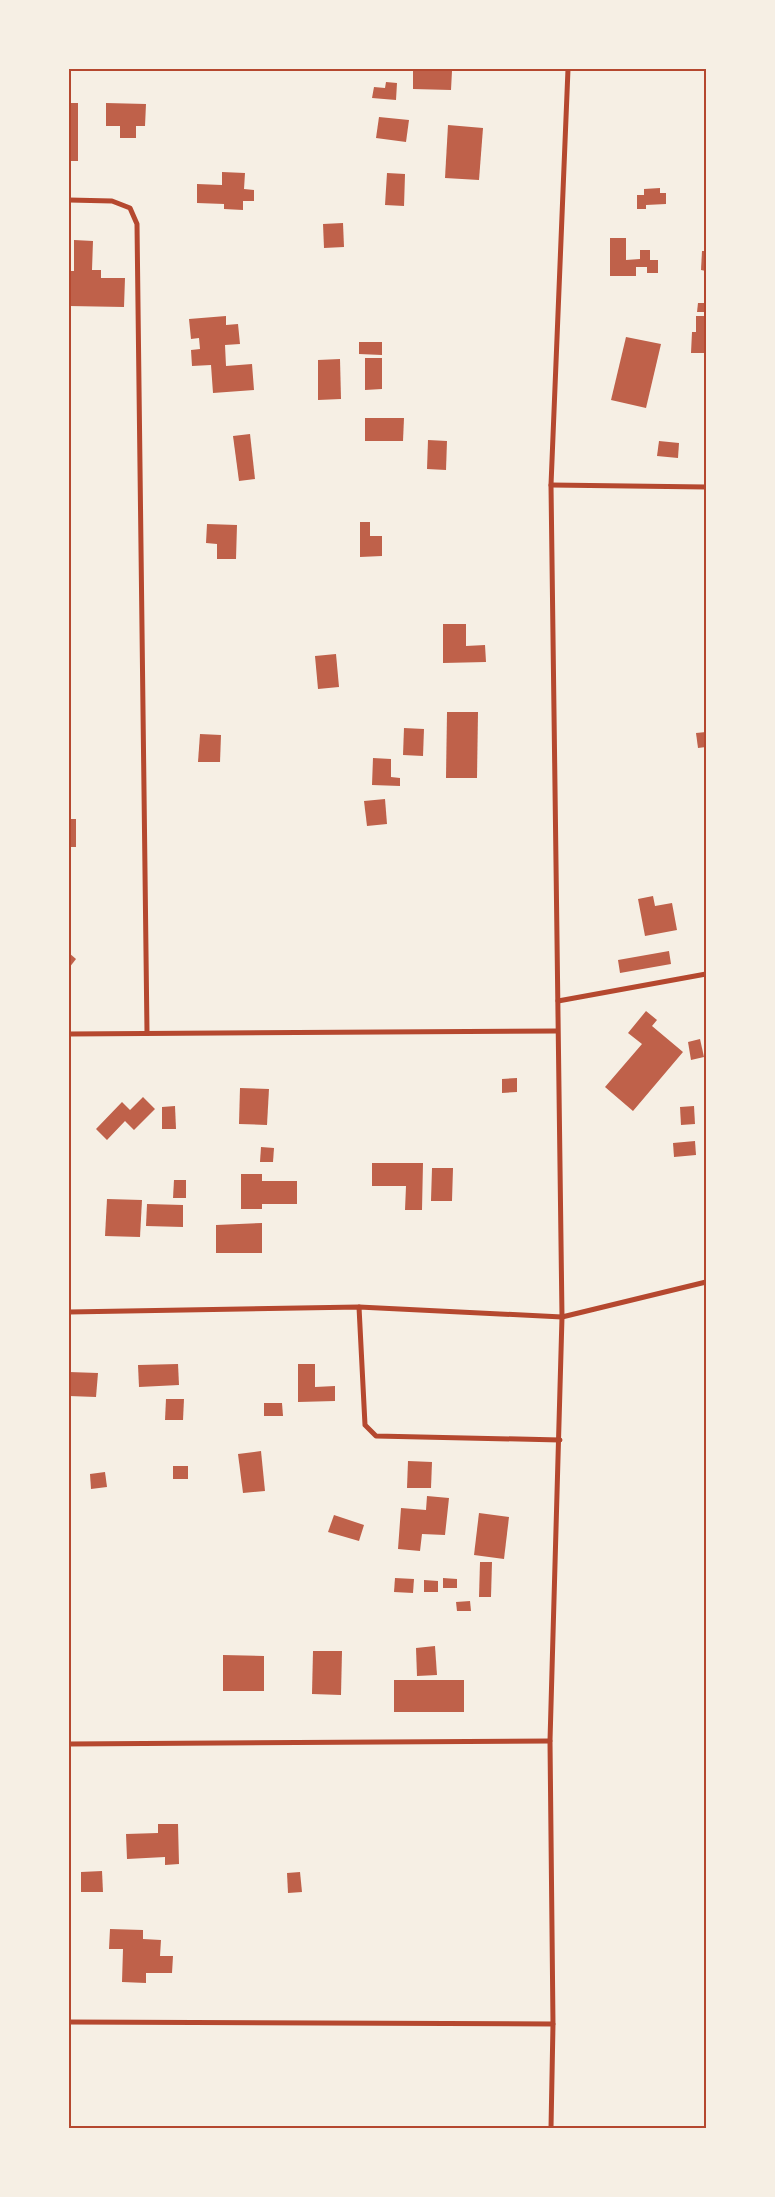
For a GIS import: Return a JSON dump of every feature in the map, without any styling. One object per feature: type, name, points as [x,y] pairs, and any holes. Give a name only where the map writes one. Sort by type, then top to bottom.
[{"type":"street","points":[[551,2128],[553,2024],[550,1741],[562,1317],[551,485],[568,69]]},
{"type":"street","points":[[69,200],[112,201],[130,208],[137,224],[147,1033]]},
{"type":"street","points":[[551,485],[706,487]]},
{"type":"street","points":[[558,1001],[706,974]]},
{"type":"street","points":[[69,1034],[558,1031]]},
{"type":"street","points":[[69,1312],[359,1307],[562,1317],[706,1282]]},
{"type":"street","points":[[359,1307],[365,1425],[376,1436],[560,1440]]},
{"type":"street","points":[[69,1744],[550,1741]]},
{"type":"street","points":[[69,2022],[553,2024]]},
{"type":"building","points":[[413,70],[452,71],[451,90],[413,89]]},
{"type":"building","points":[[386,82],[397,83],[396,100],[372,98],[374,87],[385,88]]},
{"type":"building","points":[[69,103],[78,103],[78,161],[69,161]]},
{"type":"building","points":[[106,103],[146,104],[145,126],[136,126],[136,138],[120,138],[120,126],[106,126]]},
{"type":"building","points":[[379,117],[409,120],[406,142],[376,138]]},
{"type":"building","points":[[448,125],[483,128],[479,180],[445,178]]},
{"type":"building","points":[[222,172],[245,173],[244,189],[254,190],[254,201],[243,201],[243,210],[224,209],[224,204],[197,203],[197,184],[222,185]]},
{"type":"building","points":[[387,173],[405,174],[404,206],[385,205]]},
{"type":"building","points":[[660,188],[660,193],[666,193],[666,204],[646,205],[646,209],[637,209],[637,195],[644,195],[644,189]]},
{"type":"building","points":[[343,223],[344,247],[324,248],[323,224]]},
{"type":"building","points":[[610,238],[626,238],[626,260],[640,259],[640,250],[650,250],[650,260],[658,260],[658,273],[647,273],[647,267],[636,267],[636,276],[610,276]]},
{"type":"building","points":[[74,240],[93,241],[92,270],[101,270],[101,278],[125,278],[124,307],[69,306],[69,271],[74,271]]},
{"type":"building","points":[[702,251],[706,251],[706,271],[701,270]]},
{"type":"building","points":[[698,303],[706,303],[706,312],[697,312]]},
{"type":"building","points":[[226,316],[226,325],[238,324],[240,344],[225,345],[226,366],[252,364],[254,390],[213,393],[211,365],[192,366],[191,350],[200,349],[199,338],[191,339],[189,319]]},
{"type":"building","points":[[696,316],[706,316],[706,353],[691,353],[692,332],[696,332]]},
{"type":"building","points":[[626,337],[661,344],[646,408],[611,400]]},
{"type":"building","points":[[359,342],[382,342],[382,355],[359,354]]},
{"type":"building","points":[[365,358],[382,358],[382,389],[365,390]]},
{"type":"building","points":[[340,359],[341,399],[318,400],[318,360]]},
{"type":"building","points":[[365,418],[404,418],[403,441],[365,441]]},
{"type":"building","points":[[250,434],[255,479],[239,481],[233,436]]},
{"type":"building","points":[[428,440],[447,441],[446,470],[427,469]]},
{"type":"building","points":[[659,441],[679,443],[678,458],[657,456]]},
{"type":"building","points":[[360,522],[370,522],[370,536],[382,536],[382,556],[360,557]]},
{"type":"building","points":[[207,524],[237,525],[236,559],[217,559],[217,544],[206,543]]},
{"type":"building","points":[[443,624],[466,624],[466,646],[485,645],[486,662],[443,663]]},
{"type":"building","points":[[336,654],[339,687],[318,689],[315,656]]},
{"type":"building","points":[[447,712],[478,712],[477,778],[446,778]]},
{"type":"building","points":[[404,728],[424,729],[423,756],[403,755]]},
{"type":"building","points":[[706,732],[706,747],[698,748],[696,733]]},
{"type":"building","points":[[200,734],[221,735],[220,762],[198,762]]},
{"type":"building","points":[[373,758],[391,759],[391,777],[400,778],[400,786],[372,785]]},
{"type":"building","points":[[385,799],[387,824],[367,826],[364,801]]},
{"type":"building","points":[[69,819],[76,819],[76,847],[69,847]]},
{"type":"building","points":[[653,896],[655,906],[672,903],[677,930],[645,936],[638,899]]},
{"type":"building","points":[[669,951],[671,964],[620,973],[618,960]]},
{"type":"building","points":[[69,953],[76,959],[69,968]]},
{"type":"building","points":[[646,1011],[657,1020],[652,1026],[683,1052],[633,1111],[605,1087],[642,1044],[628,1033]]},
{"type":"building","points":[[700,1039],[704,1057],[691,1060],[688,1042]]},
{"type":"building","points":[[517,1078],[517,1092],[502,1093],[502,1079]]},
{"type":"building","points":[[240,1088],[269,1089],[267,1125],[239,1124]]},
{"type":"building","points":[[143,1097],[155,1109],[134,1130],[125,1121],[107,1140],[96,1129],[122,1102],[130,1110]]},
{"type":"building","points":[[175,1106],[176,1129],[162,1129],[162,1107]]},
{"type":"building","points":[[694,1106],[695,1124],[681,1125],[680,1107]]},
{"type":"building","points":[[695,1141],[696,1155],[674,1157],[673,1143]]},
{"type":"building","points":[[261,1147],[274,1148],[273,1162],[260,1162]]},
{"type":"building","points":[[372,1163],[423,1163],[422,1210],[405,1210],[406,1186],[372,1186]]},
{"type":"building","points":[[432,1168],[453,1168],[452,1201],[431,1201]]},
{"type":"building","points":[[241,1174],[262,1174],[262,1181],[297,1181],[297,1204],[262,1204],[262,1209],[241,1209]]},
{"type":"building","points":[[174,1180],[186,1180],[186,1198],[173,1198]]},
{"type":"building","points":[[107,1199],[142,1200],[140,1237],[105,1236]]},
{"type":"building","points":[[147,1204],[183,1205],[183,1227],[146,1226]]},
{"type":"building","points":[[262,1223],[262,1253],[216,1253],[216,1225]]},
{"type":"building","points":[[178,1364],[179,1385],[139,1387],[138,1365]]},
{"type":"building","points":[[298,1364],[315,1364],[315,1387],[335,1386],[335,1401],[298,1402]]},
{"type":"building","points":[[69,1372],[98,1373],[96,1397],[69,1396]]},
{"type":"building","points":[[166,1399],[184,1399],[183,1420],[165,1420]]},
{"type":"building","points":[[264,1403],[282,1403],[283,1416],[264,1416]]},
{"type":"building","points":[[261,1451],[265,1491],[243,1493],[238,1454]]},
{"type":"building","points":[[408,1461],[432,1462],[431,1488],[407,1488]]},
{"type":"building","points":[[173,1466],[188,1466],[188,1479],[173,1479]]},
{"type":"building","points":[[105,1472],[107,1487],[91,1489],[90,1474]]},
{"type":"building","points":[[427,1496],[449,1498],[445,1535],[422,1534],[420,1551],[398,1549],[401,1508],[426,1510]]},
{"type":"building","points":[[479,1513],[509,1517],[504,1559],[474,1555]]},
{"type":"building","points":[[334,1515],[364,1525],[359,1541],[328,1532]]},
{"type":"building","points":[[480,1562],[492,1562],[491,1597],[479,1597]]},
{"type":"building","points":[[395,1578],[414,1579],[413,1593],[394,1592]]},
{"type":"building","points":[[443,1578],[457,1579],[457,1588],[443,1588]]},
{"type":"building","points":[[424,1580],[438,1581],[438,1592],[424,1592]]},
{"type":"building","points":[[470,1601],[471,1611],[457,1611],[456,1602]]},
{"type":"building","points":[[435,1646],[437,1675],[417,1676],[416,1648]]},
{"type":"building","points":[[313,1651],[342,1651],[341,1695],[312,1694]]},
{"type":"building","points":[[223,1655],[264,1656],[264,1691],[223,1691]]},
{"type":"building","points":[[394,1680],[464,1680],[464,1712],[394,1712]]},
{"type":"building","points":[[158,1824],[178,1824],[179,1864],[165,1865],[165,1857],[127,1859],[126,1834],[158,1833]]},
{"type":"building","points":[[102,1871],[103,1892],[81,1892],[81,1872]]},
{"type":"building","points":[[300,1872],[302,1892],[288,1893],[287,1873]]},
{"type":"building","points":[[110,1929],[143,1930],[143,1939],[161,1940],[160,1956],[173,1956],[172,1973],[146,1973],[146,1983],[122,1982],[123,1949],[109,1949]]}]
